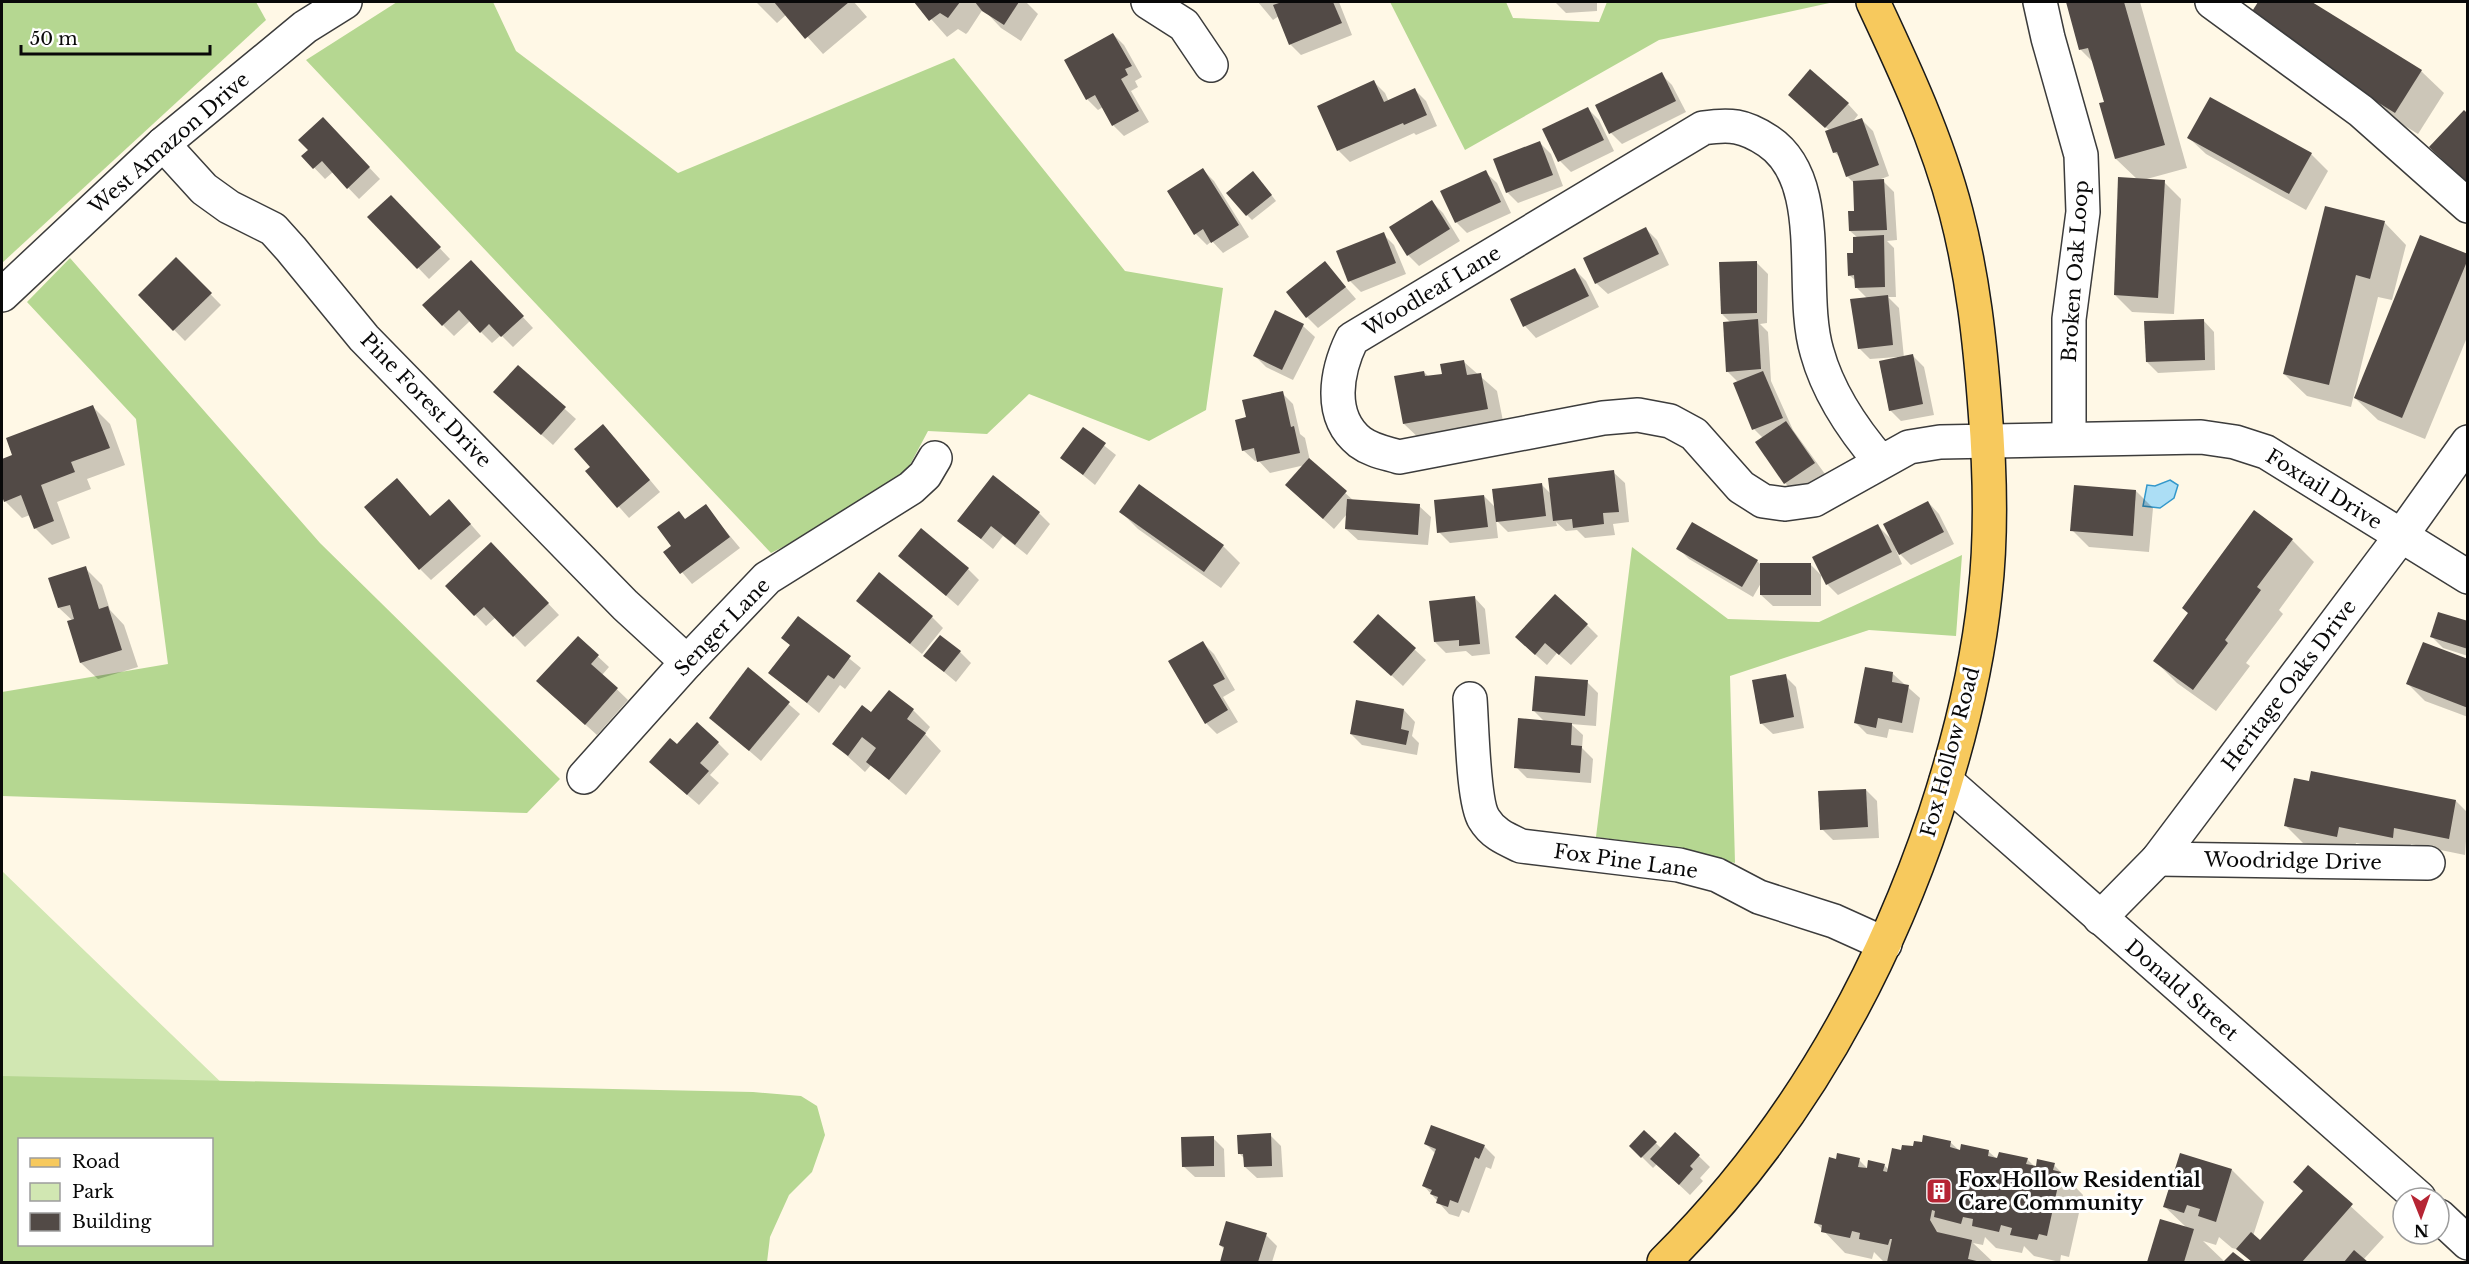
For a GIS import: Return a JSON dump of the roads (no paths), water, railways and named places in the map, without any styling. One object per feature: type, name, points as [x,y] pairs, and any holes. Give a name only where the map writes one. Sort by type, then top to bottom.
[{"type":"main road","name":"Fox Hollow Road","points":[[1664,1263],[1719,1205],[1761,1154],[1839,1036],[1885,944],[1918,864],[1964,718],[1977,654],[1986,592],[1990,493],[1978,328],[1970,277],[1956,210],[1914,90],[1873,2]]},
{"type":"street","name":"West Amazon Drive","points":[[2,295],[163,144],[305,27],[345,2]]},
{"type":"street","points":[[1148,2],[1184,25],[1211,65]]},
{"type":"street","name":"Broken Oak Loop","points":[[2040,2],[2081,155],[2083,212],[2069,319],[2069,438]]},
{"type":"street","points":[[2212,2],[2361,111],[2468,206]]},
{"type":"street","name":"Woodleaf Lane","points":[[1881,462],[1865,443],[1827,381],[1817,352],[1810,320],[1806,212],[1803,189],[1793,166],[1770,142],[1754,132],[1729,124],[1703,128],[1352,339],[1341,362],[1338,383],[1339,405],[1344,422],[1359,441],[1377,452],[1399,457],[1603,418],[1638,415],[1670,421],[1694,434],[1740,487],[1763,501],[1785,504],[1814,500],[1909,447],[1941,442],[1988,442]]},
{"type":"street","name":"Pine Forest Drive","points":[[163,144],[204,189],[229,207],[273,229],[364,338],[625,605],[687,662]]},
{"type":"street","name":"Foxtail Drive","points":[[1988,442],[2069,438],[2200,437],[2235,442],[2266,452],[2468,577]]},
{"type":"street","name":"Heritage Oaks Drive","points":[[2100,918],[2158,859],[2401,536],[2468,442]]},
{"type":"street","name":"Senger Lane","points":[[584,777],[687,662],[767,578],[911,488],[925,475],[935,458]]},
{"type":"street","name":"Fox Pine Lane","points":[[1470,699],[1478,793],[1483,818],[1497,835],[1521,846],[1679,865],[1717,875],[1759,897],[1834,921],[1885,944]]},
{"type":"street","name":"Donald Street","points":[[1946,781],[2405,1186]]},
{"type":"street","name":"Woodridge Drive","points":[[2158,859],[2428,863]]},
{"type":"street","points":[[2451,1227],[2468,1243]]},
{"type":"water","points":[[2170,480],[2178,485],[2174,498],[2160,508],[2143,506],[2147,485],[2155,486]]},
{"type":"place","name":"Fox Hollow Residential Care Community","points":[[1939,1191]]}]
